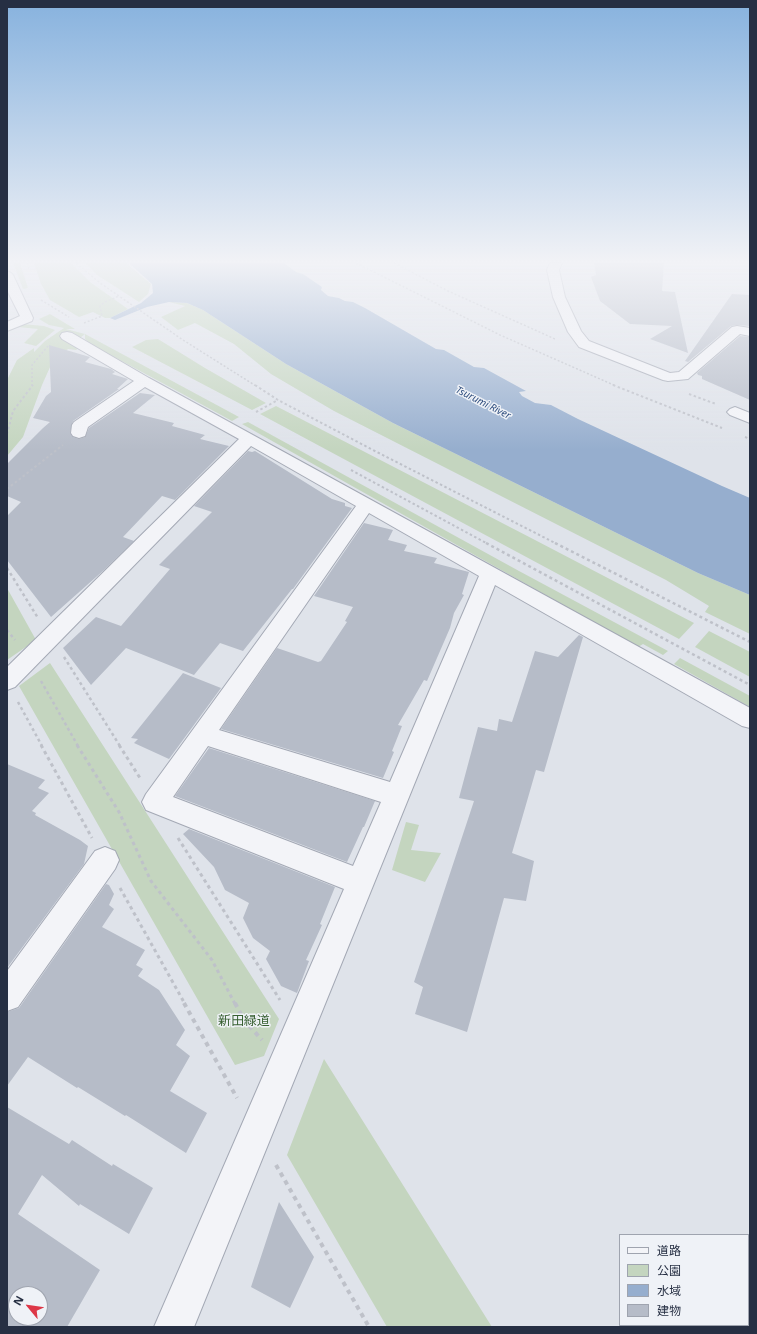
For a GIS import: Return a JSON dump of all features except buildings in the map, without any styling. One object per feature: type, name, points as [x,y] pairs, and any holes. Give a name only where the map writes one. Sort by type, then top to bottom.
[{"type":"street","points":[[572,325],[584,344],[668,377],[683,376],[737,330],[750,332]]},
{"type":"street","points":[[67,336],[144,381],[367,504],[750,720]]},
{"type":"street","points":[[79,433],[80,425],[144,381]]},
{"type":"street","points":[[735,412],[750,418]]},
{"type":"street","points":[[11,688],[29,659],[249,438]]},
{"type":"street","points":[[360,882],[155,802],[367,504]]},
{"type":"street","points":[[174,1327],[490,573]]},
{"type":"street","points":[[203,735],[396,795]]},
{"type":"street","points":[[7,996],[105,860]]},
{"type":"path","points":[[7,434],[13,411],[33,384],[32,365],[49,345],[87,328],[82,325]]},
{"type":"path","points":[[162,325],[278,400],[750,642]]},
{"type":"path","points":[[481,325],[602,381],[728,431]]},
{"type":"path","points":[[256,412],[278,400]]},
{"type":"path","points":[[7,489],[79,433]]},
{"type":"path","points":[[743,436],[750,439]]},
{"type":"path","points":[[347,468],[750,685]]},
{"type":"path","points":[[7,630],[29,659],[76,743],[119,812],[151,881],[212,960],[244,1020],[284,1064]]},
{"type":"path","points":[[11,688],[238,1099],[257,1127],[268,1150],[369,1327]]},
{"type":"green space","points":[[20,325],[36,325],[44,326],[55,330],[36,346],[24,343],[38,329],[18,327]]},
{"type":"green space","points":[[50,325],[69,325],[75,329],[66,329],[85,334],[74,343],[80,347],[76,350],[68,349],[51,365],[23,437],[7,456],[7,380],[17,360],[34,348],[34,352],[45,341],[64,328]]},
{"type":"green space","points":[[172,325],[190,325],[178,330]]},
{"type":"green space","points":[[199,325],[226,325],[286,364],[393,423],[698,573],[750,595],[750,634],[705,612],[709,606],[666,580],[334,411],[271,374],[234,344]]},
{"type":"green space","points":[[85,334],[239,417],[232,421],[90,344],[85,339]]},
{"type":"green space","points":[[158,339],[266,403],[252,410],[132,347],[146,340]]},
{"type":"green space","points":[[276,406],[694,623],[679,639],[260,414]]},
{"type":"green space","points":[[248,422],[668,651],[663,655],[643,644],[638,647],[242,424]]},
{"type":"green space","points":[[7,588],[36,640],[7,660]]},
{"type":"green space","points":[[709,631],[750,652],[750,677],[695,647]]},
{"type":"green space","points":[[680,658],[750,696],[750,707],[674,664]]},
{"type":"green space","name":"新田緑道","points":[[50,663],[279,1019],[264,1056],[235,1065],[19,686]]},
{"type":"green space","points":[[406,822],[419,825],[411,850],[441,853],[425,882],[392,870]]},
{"type":"green space","points":[[324,1059],[492,1327],[387,1327],[287,1155]]},
{"type":"water","name":"Tsurumi River","points":[[226,325],[395,325],[436,349],[444,350],[474,367],[484,368],[526,391],[519,392],[522,396],[535,403],[551,405],[578,419],[750,498],[750,595],[698,573],[393,423],[286,364]]}]
